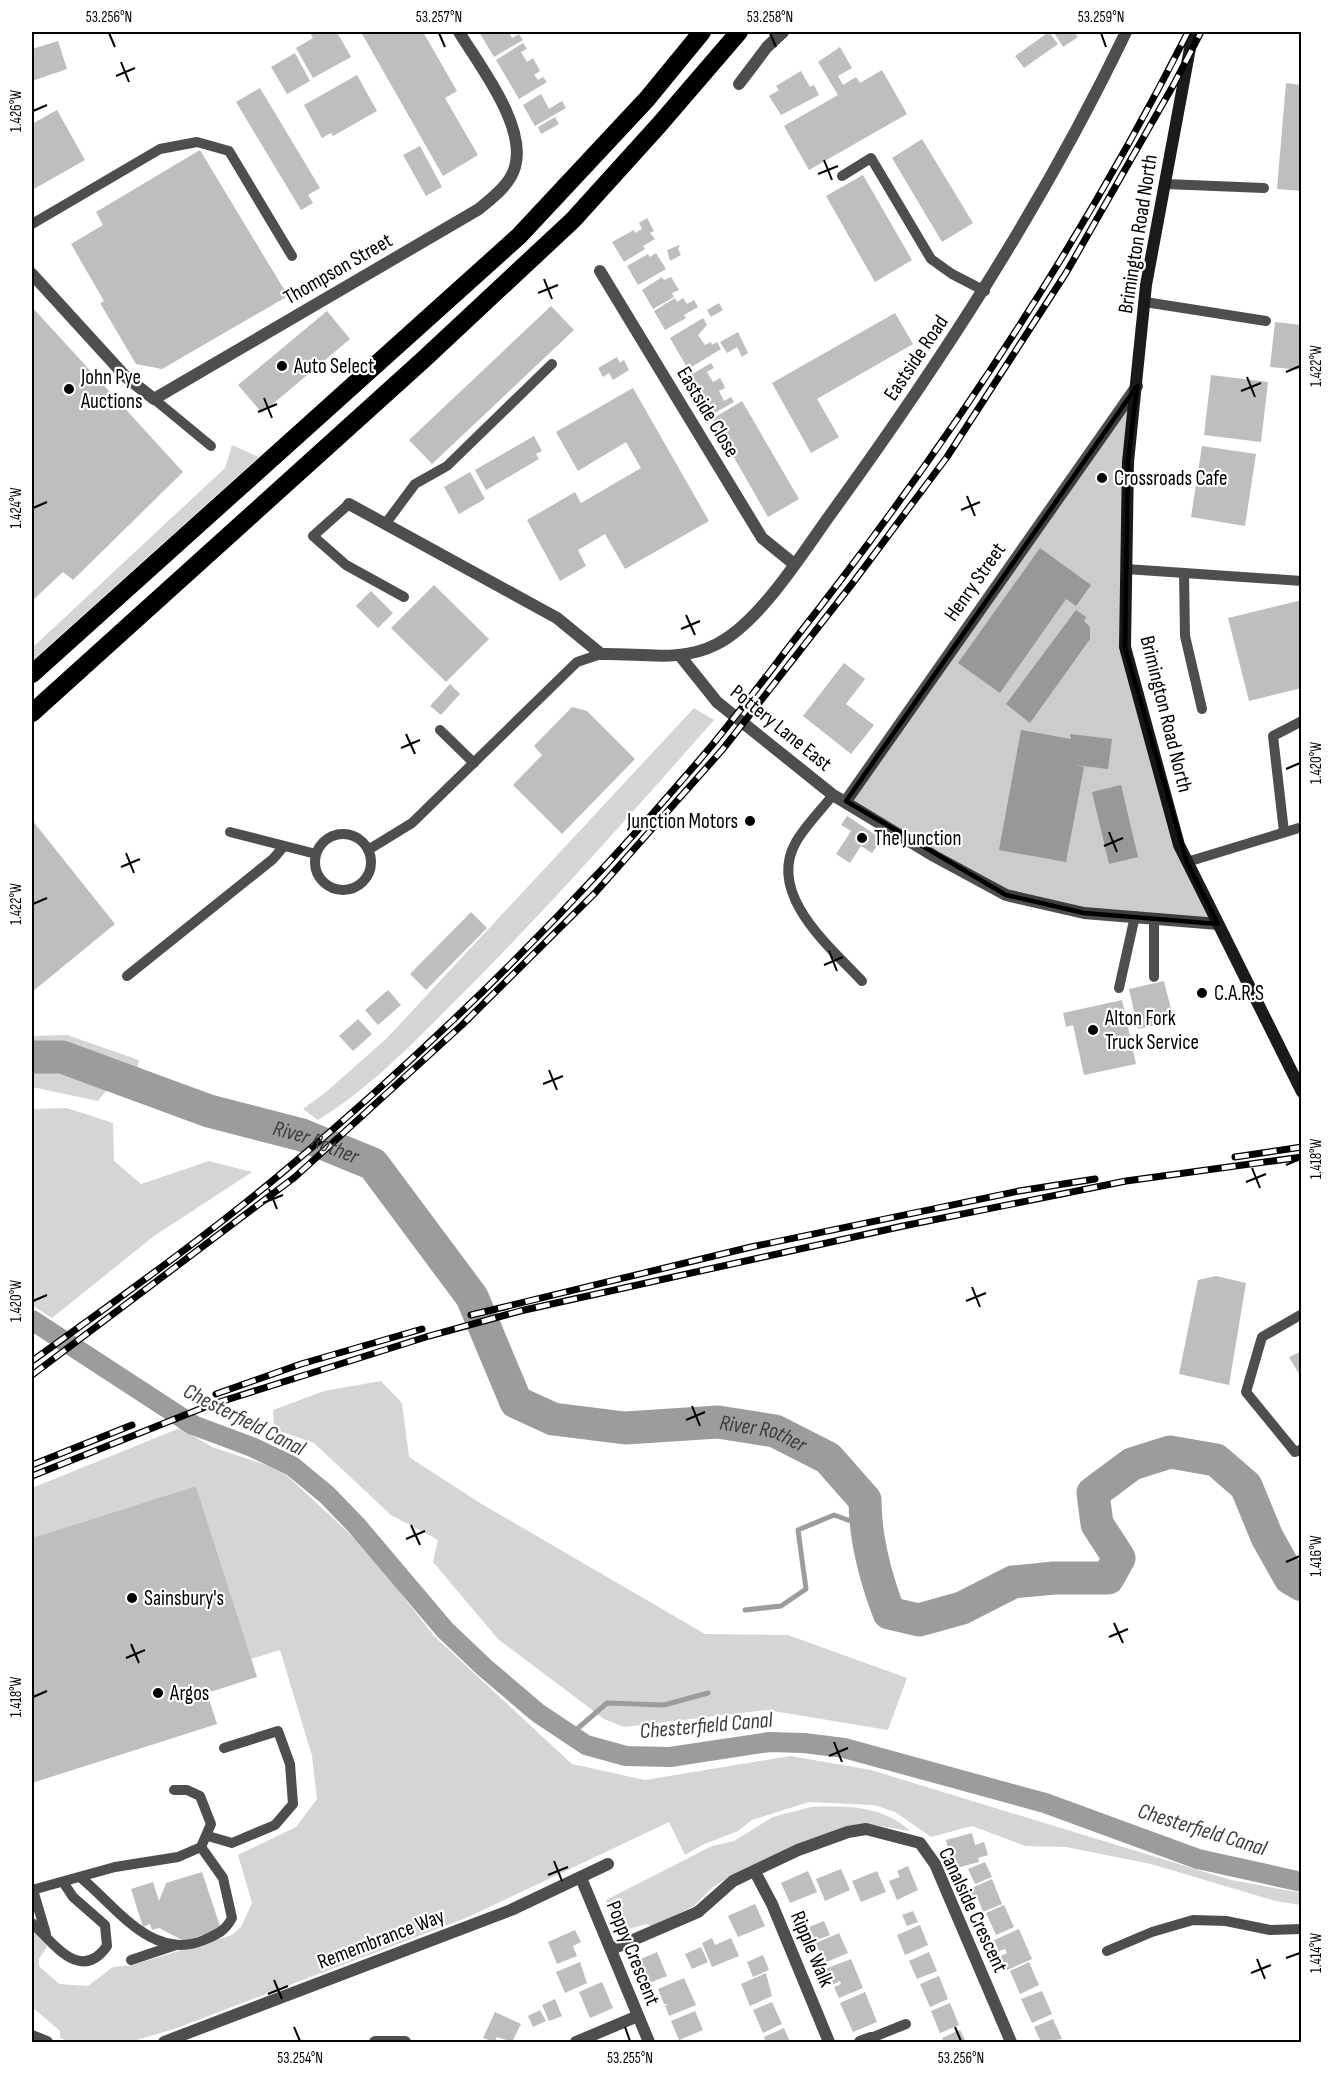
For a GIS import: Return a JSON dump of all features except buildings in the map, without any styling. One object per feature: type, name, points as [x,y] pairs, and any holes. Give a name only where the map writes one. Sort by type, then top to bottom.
[{"type":"highway","points":[[32,674],[519,236],[647,99],[702,32]]},
{"type":"highway","points":[[32,713],[397,384],[573,220],[739,32]]},
{"type":"main road","name":"Brimington Road North","points":[[1193,32],[1145,302],[1128,462],[1125,647],[1179,845],[1302,1092]]},
{"type":"street","name":"Thompson Street","points":[[154,399],[479,209],[502,190],[515,168],[517,150],[508,116],[459,32]]},
{"type":"street","points":[[738,84],[767,47],[783,32]]},
{"type":"street","name":"Eastside Road","points":[[681,657],[717,645],[744,626],[794,564],[894,427],[985,291],[1044,189],[1126,32]]},
{"type":"street","name":"Eastside Close","points":[[600,271],[762,538],[794,564]]},
{"type":"street","points":[[32,274],[126,377],[154,399]]},
{"type":"street","name":"Henry Street","points":[[846,801],[1137,386]]},
{"type":"street","points":[[349,504],[556,618],[601,654],[635,653],[681,657]]},
{"type":"street","name":"Pottery Lane East","points":[[681,657],[717,702],[832,795],[846,801],[934,856],[1006,895],[1084,913],[1218,924]]},
{"type":"street","name":"Canalside Crescent","points":[[612,1949],[698,1912],[733,1881],[798,1850],[848,1832],[866,1829],[920,1843],[935,1864],[1011,2043]]},
{"type":"street","name":"Remembrance Way","points":[[164,2043],[511,1910],[608,1864]]},
{"type":"street","name":"Ripple Walk","points":[[755,1872],[772,1904],[830,2043]]},
{"type":"street","name":"Poppy Crescent","points":[[581,1878],[649,2043]]},
{"type":"street","points":[[576,2043],[638,2016]]},
{"type":"street","points":[[32,2036],[47,2043]]},
{"type":"street","points":[[375,2043],[405,2043]]},
{"type":"lane","points":[[32,224],[160,148],[196,142],[229,151],[292,256]]},
{"type":"lane","points":[[842,176],[872,158],[931,259],[952,274],[985,291]]},
{"type":"lane","points":[[1165,184],[1264,188]]},
{"type":"lane","points":[[1145,302],[1266,321]]},
{"type":"lane","points":[[386,523],[415,484],[447,466],[552,364]]},
{"type":"lane","points":[[154,399],[211,446]]},
{"type":"lane","points":[[349,504],[313,536],[346,565],[404,597]]},
{"type":"lane","points":[[1126,570],[1302,581]]},
{"type":"lane","points":[[1184,573],[1185,636],[1202,709]]},
{"type":"lane","points":[[368,850],[412,823],[577,662],[601,654]]},
{"type":"lane","points":[[1284,832],[1273,736],[1302,721]]},
{"type":"lane","points":[[440,730],[474,763]]},
{"type":"lane","points":[[832,795],[795,843],[786,873],[798,906],[824,941],[862,981]]},
{"type":"lane","points":[[1187,862],[1302,827]]},
{"type":"lane","points":[[230,832],[316,854]]},
{"type":"lane","points":[[339,834],[353,836],[362,841],[368,850],[370,870],[366,878],[350,890],[330,888],[322,882],[316,870],[316,854],[322,843],[339,834]]},
{"type":"lane","points":[[127,976],[273,859],[284,846]]},
{"type":"lane","points":[[1119,988],[1135,916]]},
{"type":"lane","points":[[1154,918],[1154,977]]},
{"type":"lane","points":[[1302,1314],[1262,1337],[1246,1392],[1295,1452],[1302,1449]]},
{"type":"lane","points":[[208,1836],[232,1843],[275,1825],[293,1804],[290,1764],[278,1731],[224,1748]]},
{"type":"lane","points":[[47,1937],[32,1890],[115,1867],[178,1857],[201,1847],[208,1836],[211,1824],[200,1796],[188,1790],[174,1790]]},
{"type":"lane","points":[[131,1960],[176,1945],[196,1943],[222,1932],[232,1918],[223,1878],[201,1847]]},
{"type":"lane","points":[[80,1877],[147,1937],[176,1945]]},
{"type":"lane","points":[[32,1923],[69,1959],[82,1962],[94,1959],[107,1946],[105,1925],[73,1897],[63,1882]]},
{"type":"lane","points":[[1107,1951],[1152,1932],[1193,1920],[1226,1921],[1270,1930],[1302,1929]]},
{"type":"lane","points":[[866,2040],[906,2024]]},
{"type":"highlighted area","points":[[1137,386],[1128,462],[1125,647],[1187,862],[1218,924],[1084,913],[1006,895],[846,801]]},
{"type":"shaded area","points":[[232,445],[259,457],[32,661],[32,648],[225,468]]},
{"type":"shaded area","points":[[694,708],[714,720],[495,961],[411,1045],[357,1093],[318,1120],[303,1109],[326,1092],[387,1038]]},
{"type":"shaded area","points":[[67,1035],[139,1060],[133,1093],[107,1090],[98,1101],[32,1087],[32,1036]]},
{"type":"shaded area","points":[[67,1108],[113,1123],[114,1161],[141,1184],[209,1161],[252,1172],[154,1236],[52,1318],[32,1305],[32,1109]]},
{"type":"shaded area","points":[[381,1381],[402,1403],[409,1457],[480,1503],[705,1634],[788,1635],[907,1678],[888,1730],[767,1710],[624,1727],[604,1719],[498,1639],[433,1562],[438,1540],[391,1515],[314,1443],[274,1429],[273,1410],[324,1391]]},
{"type":"shaded area","points":[[180,1428],[212,1447],[281,1470],[367,1550],[434,1636],[572,1764],[645,1780],[790,1756],[871,1770],[1231,1880],[1302,1893],[1301,1905],[1275,1901],[1151,1864],[1066,1847],[1025,1846],[972,1826],[931,1837],[895,1812],[874,1805],[809,1802],[752,1820],[738,1831],[702,1845],[685,1855],[669,1822],[466,1918],[174,2029],[130,2042],[72,2042],[60,2038],[60,2031],[32,2007],[32,1931],[44,1938],[47,1947],[39,1959],[39,1966],[59,1984],[88,1986],[113,1967],[132,1965],[232,1935],[241,1927],[252,1903],[238,1855],[296,1827],[317,1799],[312,1756],[280,1650],[251,1659],[196,1486],[32,1538],[32,1488]]},
{"type":"shaded area","points":[[811,1807],[864,1809],[888,1816],[910,1831],[874,1825],[859,1826],[731,1876],[713,1887],[694,1906],[652,1927],[647,1924],[624,1930],[616,1924],[606,1900],[712,1846],[734,1841],[773,1817]]},
{"type":"waterway","name":"River Rother","points":[[32,1057],[62,1057],[209,1111],[302,1135],[373,1164],[472,1297],[516,1402],[553,1419],[625,1428],[718,1422],[775,1431],[828,1458],[865,1500],[872,1557],[889,1613],[919,1620],[962,1608],[1013,1582],[1054,1578],[1108,1578],[1119,1558],[1097,1524],[1093,1493],[1132,1464],[1170,1452],[1216,1460],[1246,1486],[1267,1537],[1290,1578],[1302,1585]]},
{"type":"waterway","name":"Chesterfield Canal","points":[[32,1320],[193,1425],[252,1447],[292,1466],[327,1495],[357,1526],[445,1630],[485,1668],[538,1713],[586,1745],[626,1756],[670,1757],[769,1742],[844,1748],[1045,1803],[1198,1859],[1302,1882]]},
{"type":"waterway","points":[[745,1610],[781,1606],[806,1589],[798,1530],[834,1515],[865,1526]]},
{"type":"waterway","points":[[569,1736],[607,1703],[664,1705],[708,1693]]},
{"type":"railway","points":[[32,1361],[226,1218],[346,1118],[510,965],[614,857],[664,801],[734,718],[850,567],[957,420],[1007,345],[1102,191],[1188,32]]},
{"type":"railway","points":[[32,1375],[295,1177],[462,1025],[595,893],[723,749],[852,584],[947,457],[1066,273],[1174,84],[1201,32]]},
{"type":"railway","points":[[1235,1157],[1302,1147]]},
{"type":"railway","points":[[32,1476],[210,1405],[429,1336],[520,1311],[903,1226],[1126,1181],[1302,1157]]},
{"type":"railway","points":[[471,1315],[751,1247],[1019,1191],[1095,1179]]},
{"type":"railway","points":[[216,1394],[301,1364],[422,1329]]},
{"type":"railway","points":[[32,1465],[132,1425]]},
{"type":"place","name":"Auto Select","points":[[282,366]]},
{"type":"place","name":"John Pye Auctions","points":[[69,389]]},
{"type":"place","name":"Crossroads Cafe","points":[[1102,478]]},
{"type":"place","name":"Junction Motors","points":[[750,821]]},
{"type":"place","name":"The Junction","points":[[862,838]]},
{"type":"place","name":"C.A.R.S","points":[[1202,993]]},
{"type":"place","name":"Alton Fork Truck Service","points":[[1093,1030]]},
{"type":"place","name":"Sainsbury's","points":[[132,1598]]},
{"type":"place","name":"Argos","points":[[158,1693]]}]
